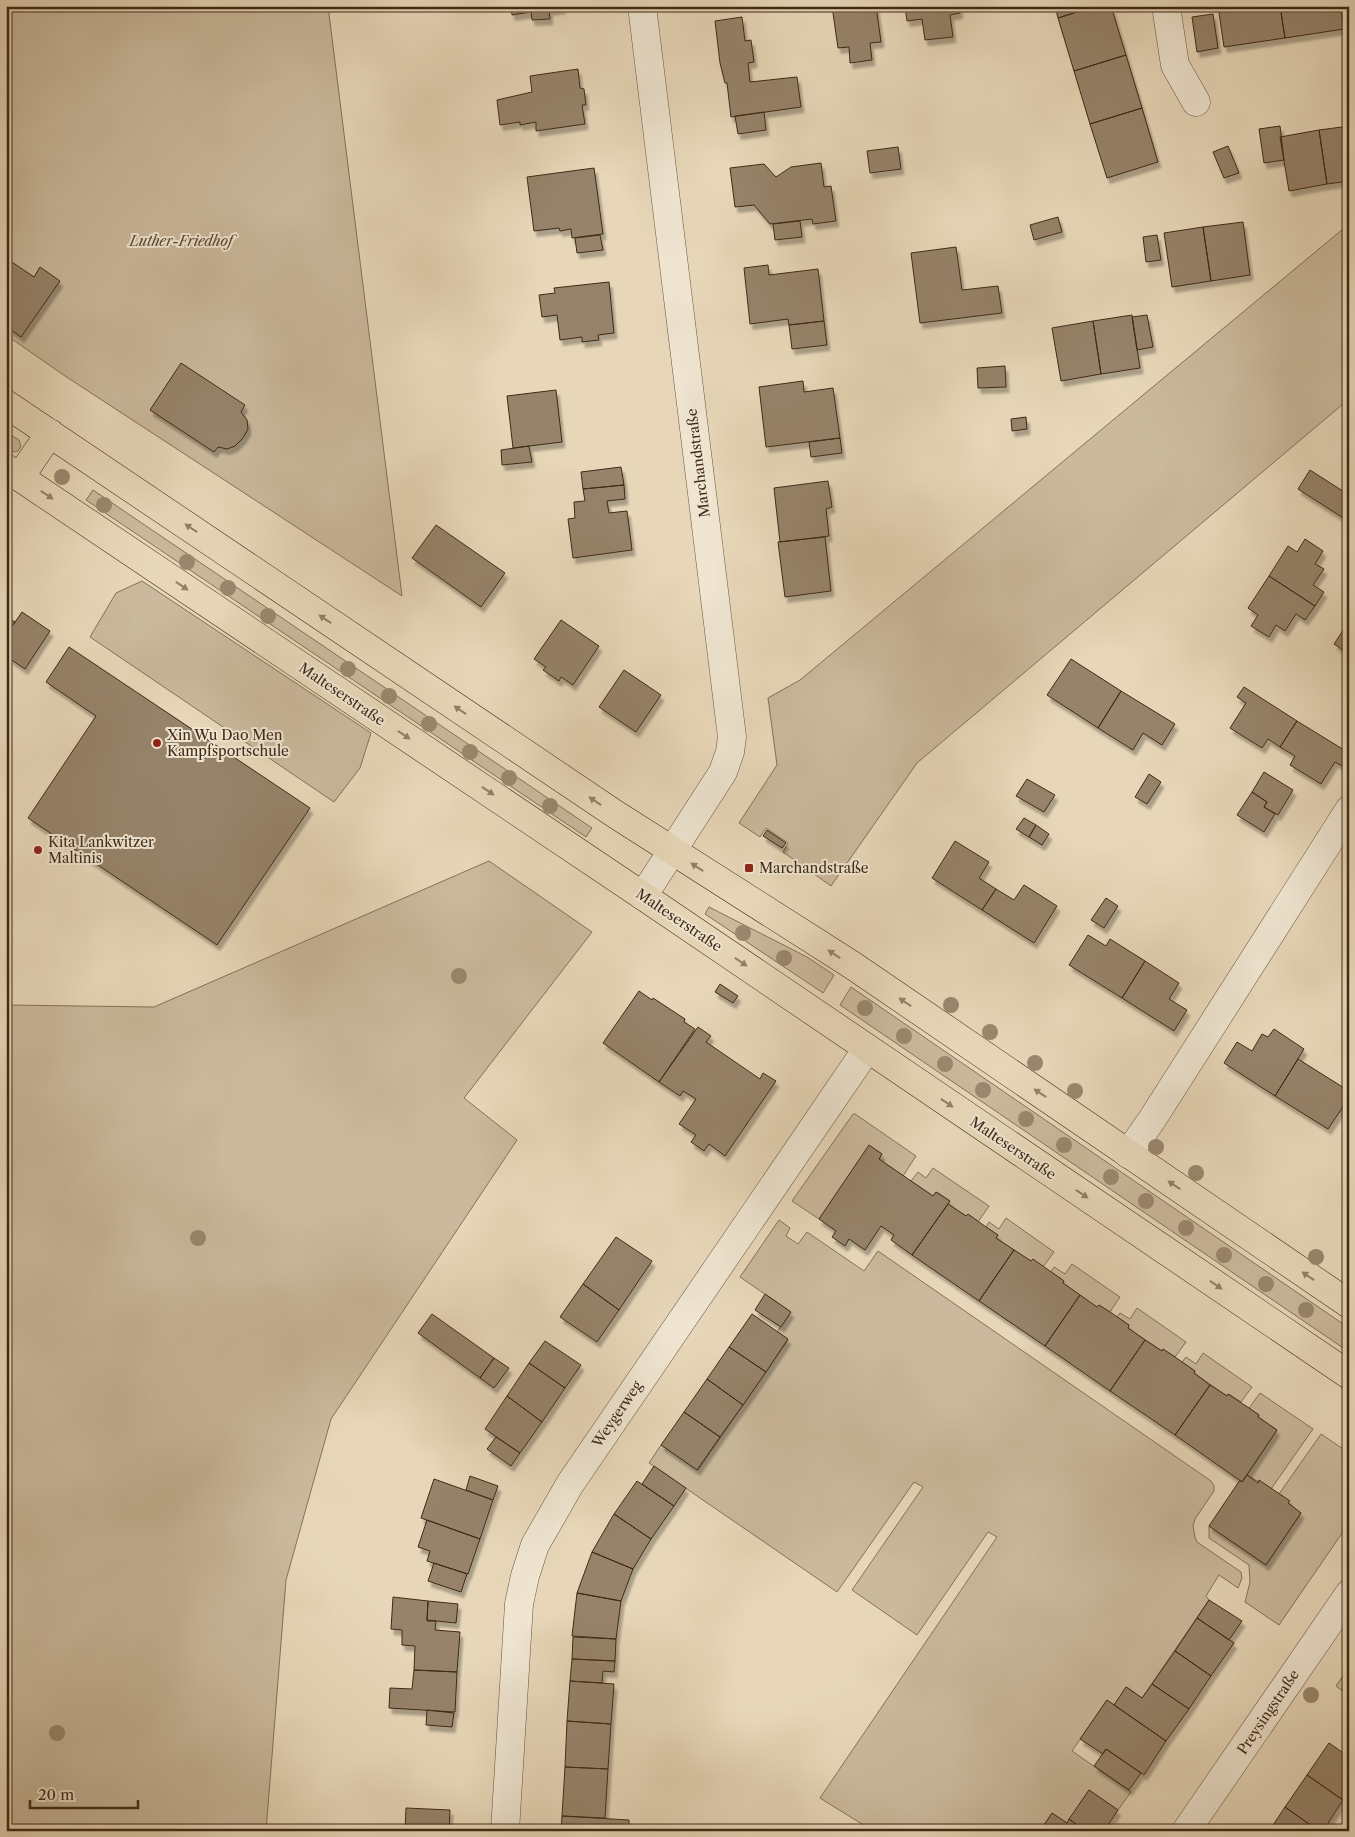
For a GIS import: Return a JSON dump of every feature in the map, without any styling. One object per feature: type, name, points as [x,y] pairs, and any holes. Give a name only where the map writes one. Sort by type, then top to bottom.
[{"type":"main road","points":[[6,404],[615,814],[852,965],[1349,1304]]},
{"type":"main road","points":[[13,473],[50,433]]},
{"type":"main road","name":"Malteserstraße","points":[[13,473],[643,896],[1349,1375]]},
{"type":"street","name":"Marchandstraße","points":[[642,6],[732,737],[730,752],[723,772],[643,896]]},
{"type":"street","points":[[1166,6],[1176,66],[1196,102]]},
{"type":"street","points":[[1128,1154],[1153,1118],[1349,810]]},
{"type":"street","name":"Weygerweg","points":[[505,1831],[519,1604],[525,1576],[536,1545],[570,1484],[867,1049]]},
{"type":"street","name":"Preysingstraße","points":[[1186,1831],[1349,1594]]},
{"type":"green space","name":"Luther-Friedhof","points":[[6,6],[328,6],[402,596],[65,376],[6,335]]},
{"type":"green space","points":[[1349,224],[1349,399],[917,763],[831,886],[783,852],[788,843],[766,828],[760,837],[739,823],[777,765],[768,698],[800,680]]},
{"type":"green space","points":[[6,432],[19,440],[21,446],[18,451],[14,452],[6,447]]},
{"type":"green space","points":[[93,490],[592,828],[586,837],[86,500]]},
{"type":"green space","points":[[142,581],[371,733],[360,768],[334,802],[90,637],[116,593]]},
{"type":"green space","points":[[489,861],[592,932],[464,1098],[517,1140],[331,1419],[286,1580],[266,1831],[6,1831],[6,1005],[154,1007]]},
{"type":"green space","points":[[709,907],[807,957],[834,975],[823,993],[705,914]]},
{"type":"green space","points":[[851,987],[1349,1328],[1349,1352],[840,1005]]},
{"type":"green space","points":[[853,1114],[916,1156],[903,1176],[879,1159],[882,1154],[869,1146],[819,1219],[792,1201]]},
{"type":"green space","points":[[933,1168],[989,1206],[978,1222],[948,1204],[950,1201],[937,1192],[933,1196],[911,1181],[918,1172],[926,1178]]},
{"type":"green space","points":[[1006,1218],[1054,1252],[1043,1267],[996,1238],[998,1235],[986,1227],[989,1222],[999,1229]]},
{"type":"green space","points":[[779,1220],[790,1228],[786,1236],[798,1244],[807,1232],[864,1271],[878,1251],[1211,1481],[1214,1486],[1214,1491],[1195,1519],[1193,1526],[1195,1537],[1197,1542],[1241,1572],[1242,1578],[1238,1588],[1219,1575],[1206,1596],[1209,1600],[1142,1698],[1127,1687],[1114,1705],[1107,1700],[1072,1751],[1131,1792],[1118,1810],[1089,1790],[1067,1823],[1052,1813],[1040,1831],[873,1831],[820,1798],[997,1537],[988,1532],[917,1635],[852,1590],[923,1487],[914,1482],[837,1592],[649,1463],[661,1445],[698,1470],[788,1340],[777,1332],[791,1312],[740,1277]]},
{"type":"green space","points":[[1072,1264],[1120,1297],[1110,1312],[1099,1305],[1097,1307],[1051,1272],[1054,1267],[1065,1274]]},
{"type":"green space","points":[[1137,1308],[1186,1342],[1175,1357],[1163,1349],[1162,1351],[1128,1328],[1129,1325],[1117,1317],[1120,1313],[1130,1319]]},
{"type":"green space","points":[[1203,1353],[1252,1387],[1241,1402],[1229,1394],[1227,1396],[1194,1373],[1195,1371],[1182,1362],[1186,1357],[1196,1364]]},
{"type":"green space","points":[[1260,1393],[1313,1429],[1271,1489],[1247,1475],[1277,1430],[1258,1417],[1259,1415],[1249,1408]]},
{"type":"green space","points":[[1321,1434],[1349,1453],[1349,1523],[1279,1625],[1245,1602],[1250,1582],[1249,1565],[1209,1538],[1209,1526],[1266,1565],[1301,1513],[1279,1494]]},
{"type":"green space","points":[[1349,1667],[1349,1696],[1336,1686]]},
{"type":"building","points":[[511,6],[563,6],[563,8],[549,10],[550,19],[532,20],[531,12],[512,15]]},
{"type":"building","points":[[832,6],[876,6],[881,42],[870,43],[872,60],[850,63],[849,47],[838,48]]},
{"type":"building","points":[[905,6],[959,6],[960,13],[950,15],[953,37],[925,40],[922,19],[907,21]]},
{"type":"building","points":[[1055,6],[1096,6],[1058,18]]},
{"type":"building","points":[[1096,6],[1111,6],[1126,55],[1074,71],[1058,18]]},
{"type":"building","points":[[1218,6],[1280,6],[1285,38],[1224,47]]},
{"type":"building","points":[[1280,6],[1340,6],[1344,29],[1285,38]]},
{"type":"building","points":[[1213,14],[1218,48],[1197,52],[1192,17]]},
{"type":"building","points":[[742,17],[745,41],[751,40],[754,62],[748,63],[750,82],[797,77],[801,107],[731,117],[727,83],[725,83],[720,63],[715,21]]},
{"type":"building","points":[[1349,34],[1349,50],[1347,50],[1344,35]]},
{"type":"building","points":[[1126,55],[1142,108],[1090,124],[1074,71]]},
{"type":"building","points":[[578,69],[580,88],[584,89],[586,105],[582,105],[585,124],[536,131],[536,122],[520,125],[520,122],[500,125],[497,100],[532,92],[530,76]]},
{"type":"building","points":[[1142,108],[1158,162],[1107,178],[1090,124]]},
{"type":"building","points":[[764,112],[766,130],[738,134],[735,116]]},
{"type":"building","points":[[1280,126],[1284,160],[1264,163],[1259,129]]},
{"type":"building","points":[[1349,126],[1349,181],[1327,184],[1319,130]]},
{"type":"building","points":[[1319,130],[1327,184],[1289,191],[1280,137]]},
{"type":"building","points":[[1228,146],[1239,173],[1224,178],[1213,152]]},
{"type":"building","points":[[898,147],[901,169],[870,173],[867,151]]},
{"type":"building","points":[[821,163],[824,187],[831,186],[836,221],[813,224],[812,219],[770,224],[754,205],[735,207],[730,168],[764,164],[776,177],[791,167]]},
{"type":"building","points":[[594,168],[603,234],[572,238],[571,229],[560,231],[559,228],[534,231],[527,177]]},
{"type":"building","points":[[1058,217],[1062,232],[1034,240],[1030,225]]},
{"type":"building","points":[[800,221],[802,237],[775,240],[773,224]]},
{"type":"building","points":[[1243,222],[1250,275],[1211,281],[1203,227]]},
{"type":"building","points":[[1203,227],[1211,281],[1172,287],[1164,233]]},
{"type":"building","points":[[600,235],[603,250],[577,253],[575,238]]},
{"type":"building","points":[[1157,235],[1161,260],[1146,262],[1143,237]]},
{"type":"building","points":[[956,247],[962,290],[998,286],[1002,313],[920,323],[911,253]]},
{"type":"building","points":[[6,258],[34,277],[40,267],[60,281],[21,337],[6,326]]},
{"type":"building","points":[[768,265],[769,275],[818,269],[824,321],[789,325],[788,319],[750,324],[744,268]]},
{"type":"building","points":[[609,282],[614,333],[598,335],[599,340],[582,342],[582,337],[560,340],[557,315],[542,317],[539,295],[555,293],[554,288]]},
{"type":"building","points":[[1132,315],[1140,368],[1101,374],[1093,321]]},
{"type":"building","points":[[1147,315],[1153,347],[1137,350],[1132,317]]},
{"type":"building","points":[[824,321],[827,345],[792,349],[789,325]]},
{"type":"building","points":[[1093,321],[1101,374],[1061,381],[1052,328]]},
{"type":"building","points":[[181,363],[245,405],[241,412],[247,420],[248,429],[235,446],[227,449],[218,447],[214,452],[150,410]]},
{"type":"building","points":[[1005,366],[1006,387],[978,388],[977,368]]},
{"type":"building","points":[[803,381],[804,392],[833,388],[840,438],[766,447],[759,387]]},
{"type":"building","points":[[556,390],[562,442],[513,448],[507,396]]},
{"type":"building","points":[[1026,417],[1027,429],[1012,431],[1011,419]]},
{"type":"building","points":[[840,438],[842,453],[811,457],[809,442]]},
{"type":"building","points":[[529,446],[532,462],[502,465],[501,450]]},
{"type":"building","points":[[621,467],[624,485],[583,489],[581,472]]},
{"type":"building","points":[[1310,470],[1349,495],[1348,521],[1298,489]]},
{"type":"building","points":[[828,481],[832,507],[826,509],[829,536],[780,542],[774,488]]},
{"type":"building","points":[[624,485],[625,499],[607,501],[609,513],[627,511],[632,550],[573,558],[568,519],[575,518],[574,502],[585,501],[583,489]]},
{"type":"building","points":[[436,525],[505,573],[481,607],[412,558]]},
{"type":"building","points":[[825,537],[831,591],[785,597],[778,542]]},
{"type":"building","points":[[1305,539],[1323,551],[1315,564],[1324,569],[1313,585],[1324,592],[1315,606],[1269,576],[1288,546],[1297,552]]},
{"type":"building","points":[[1269,576],[1315,606],[1305,620],[1296,614],[1285,631],[1276,625],[1269,637],[1251,626],[1258,615],[1248,608]]},
{"type":"building","points":[[22,612],[50,631],[25,669],[6,656],[6,635]]},
{"type":"building","points":[[6,616],[15,622],[6,634]]},
{"type":"building","points":[[561,620],[599,646],[573,685],[561,677],[559,681],[543,670],[546,667],[534,659]]},
{"type":"building","points":[[1346,626],[1349,628],[1349,654],[1334,644]]},
{"type":"building","points":[[69,647],[310,808],[217,945],[28,818],[96,716],[46,682]]},
{"type":"building","points":[[1071,659],[1121,691],[1098,728],[1047,695]]},
{"type":"building","points":[[624,670],[661,695],[636,732],[599,707]]},
{"type":"building","points":[[1244,687],[1297,721],[1280,747],[1268,739],[1262,748],[1230,728],[1246,703],[1237,697]]},
{"type":"building","points":[[1121,691],[1175,724],[1162,745],[1143,733],[1133,750],[1098,728]]},
{"type":"building","points":[[1297,721],[1349,753],[1349,759],[1344,767],[1335,762],[1321,784],[1290,765],[1295,756],[1280,747]]},
{"type":"building","points":[[1264,772],[1293,790],[1278,815],[1264,807],[1267,802],[1252,792]]},
{"type":"building","points":[[1149,774],[1161,782],[1147,804],[1135,797]]},
{"type":"building","points":[[1027,779],[1055,795],[1044,812],[1016,796]]},
{"type":"building","points":[[1252,792],[1267,802],[1264,807],[1275,814],[1264,832],[1237,815]]},
{"type":"building","points":[[1024,818],[1036,825],[1029,837],[1016,829]]},
{"type":"building","points":[[1036,825],[1049,834],[1042,845],[1029,837]]},
{"type":"building","points":[[767,830],[786,843],[782,848],[763,836]]},
{"type":"building","points":[[955,841],[989,862],[979,878],[996,889],[982,910],[932,878]]},
{"type":"building","points":[[1024,885],[1057,906],[1034,943],[982,910],[996,889],[1014,900]]},
{"type":"building","points":[[1106,898],[1118,906],[1104,928],[1091,920]]},
{"type":"building","points":[[1088,935],[1106,946],[1110,939],[1145,961],[1122,998],[1069,965]]},
{"type":"building","points":[[1145,961],[1179,983],[1169,999],[1187,1010],[1174,1031],[1122,998]]},
{"type":"building","points":[[720,984],[738,996],[733,1003],[715,992]]},
{"type":"building","points":[[639,991],[685,1019],[684,1022],[695,1029],[659,1082],[603,1043]]},
{"type":"building","points":[[698,1027],[711,1036],[706,1042],[760,1079],[763,1073],[776,1081],[725,1156],[709,1144],[704,1151],[691,1142],[696,1135],[679,1124],[696,1099],[683,1091],[680,1096],[659,1082]]},
{"type":"building","points":[[1274,1029],[1304,1049],[1275,1096],[1224,1063],[1237,1042],[1252,1051],[1262,1034],[1268,1037]]},
{"type":"building","points":[[1298,1059],[1349,1091],[1349,1098],[1328,1129],[1275,1096]]},
{"type":"building","points":[[869,1145],[882,1154],[879,1159],[933,1196],[936,1192],[950,1201],[912,1255],[891,1240],[894,1235],[881,1226],[865,1250],[849,1239],[845,1246],[832,1237],[836,1231],[819,1219]]},
{"type":"building","points":[[948,1204],[966,1216],[968,1214],[998,1235],[996,1238],[1014,1250],[979,1301],[912,1255]]},
{"type":"building","points":[[616,1237],[652,1261],[619,1310],[583,1284]]},
{"type":"building","points":[[1014,1250],[1031,1261],[1033,1259],[1080,1295],[1045,1346],[979,1301]]},
{"type":"building","points":[[583,1284],[619,1310],[597,1342],[560,1317]]},
{"type":"building","points":[[765,1294],[791,1312],[781,1327],[755,1310]]},
{"type":"building","points":[[1080,1295],[1129,1325],[1128,1328],[1145,1340],[1110,1391],[1045,1346]]},
{"type":"building","points":[[432,1314],[494,1358],[480,1378],[418,1333]]},
{"type":"building","points":[[752,1314],[788,1339],[766,1372],[729,1347]]},
{"type":"building","points":[[1145,1340],[1175,1357],[1195,1371],[1194,1373],[1210,1385],[1175,1435],[1110,1391]]},
{"type":"building","points":[[545,1341],[581,1365],[565,1388],[529,1363]]},
{"type":"building","points":[[729,1347],[766,1372],[743,1405],[707,1379]]},
{"type":"building","points":[[494,1358],[509,1368],[494,1388],[480,1378]]},
{"type":"building","points":[[529,1363],[565,1388],[542,1422],[507,1396]]},
{"type":"building","points":[[707,1379],[743,1405],[720,1437],[684,1412]]},
{"type":"building","points":[[1210,1385],[1249,1408],[1259,1415],[1258,1417],[1277,1430],[1242,1482],[1175,1435]]},
{"type":"building","points":[[507,1396],[542,1422],[520,1453],[485,1429]]},
{"type":"building","points":[[684,1412],[720,1437],[697,1470],[661,1445]]},
{"type":"building","points":[[496,1437],[520,1453],[511,1466],[487,1449]]},
{"type":"building","points":[[654,1466],[686,1488],[674,1506],[642,1484]]},
{"type":"building","points":[[1247,1475],[1258,1483],[1259,1480],[1290,1501],[1288,1503],[1301,1513],[1266,1565],[1209,1526],[1240,1480],[1242,1482]]},
{"type":"building","points":[[470,1476],[498,1486],[493,1500],[466,1490]]},
{"type":"building","points":[[434,1479],[493,1500],[480,1539],[421,1518]]},
{"type":"building","points":[[637,1481],[674,1506],[651,1539],[614,1514]]},
{"type":"building","points":[[614,1514],[651,1539],[633,1569],[592,1552]]},
{"type":"building","points":[[427,1520],[480,1539],[468,1574],[427,1561],[430,1551],[418,1547]]},
{"type":"building","points":[[592,1552],[633,1569],[621,1601],[577,1593]]},
{"type":"building","points":[[434,1563],[467,1574],[461,1592],[428,1581]]},
{"type":"building","points":[[577,1593],[621,1601],[616,1639],[572,1636]]},
{"type":"building","points":[[393,1597],[428,1601],[427,1621],[436,1621],[435,1630],[460,1632],[457,1672],[414,1670],[415,1646],[402,1645],[402,1630],[391,1629]]},
{"type":"building","points":[[1209,1600],[1242,1621],[1229,1640],[1197,1618]]},
{"type":"building","points":[[428,1601],[458,1604],[456,1623],[427,1620]]},
{"type":"building","points":[[1197,1618],[1234,1643],[1211,1676],[1175,1651]]},
{"type":"building","points":[[573,1637],[616,1639],[615,1661],[572,1659]]},
{"type":"building","points":[[1175,1651],[1211,1676],[1189,1709],[1152,1684]]},
{"type":"building","points":[[572,1659],[615,1661],[614,1672],[603,1671],[602,1683],[570,1681]]},
{"type":"building","points":[[414,1670],[457,1672],[455,1712],[389,1708],[390,1688],[412,1689]]},
{"type":"building","points":[[570,1681],[614,1684],[611,1724],[567,1721]]},
{"type":"building","points":[[1152,1684],[1189,1709],[1166,1741],[1114,1705],[1126,1687],[1142,1698]]},
{"type":"building","points":[[1107,1700],[1166,1741],[1144,1775],[1106,1749],[1103,1754],[1080,1739]]},
{"type":"building","points":[[427,1710],[454,1713],[452,1727],[426,1725]]},
{"type":"building","points":[[567,1721],[611,1724],[608,1769],[565,1767]]},
{"type":"building","points":[[1329,1743],[1349,1757],[1349,1792],[1343,1800],[1307,1775]]},
{"type":"building","points":[[1106,1749],[1141,1773],[1129,1790],[1094,1766]]},
{"type":"building","points":[[565,1767],[608,1769],[605,1818],[562,1816]]},
{"type":"building","points":[[1307,1775],[1343,1800],[1323,1831],[1319,1831],[1285,1807]]},
{"type":"building","points":[[1089,1790],[1118,1810],[1104,1831],[1086,1831],[1069,1819]]},
{"type":"building","points":[[1285,1807],[1319,1831],[1269,1831]]},
{"type":"building","points":[[406,1808],[450,1810],[449,1831],[405,1831]]},
{"type":"building","points":[[1052,1813],[1067,1823],[1069,1819],[1086,1831],[1040,1831]]},
{"type":"building","points":[[562,1816],[629,1820],[629,1831],[561,1831]]},
{"type":"place","name":"Xin Wu Dao Men Kampfsportschule","points":[[157,743]]},
{"type":"place","name":"Kita Lankwitzer Maltinis","points":[[38,850]]},
{"type":"place","name":"Marchandstraße","points":[[749,868]]}]
